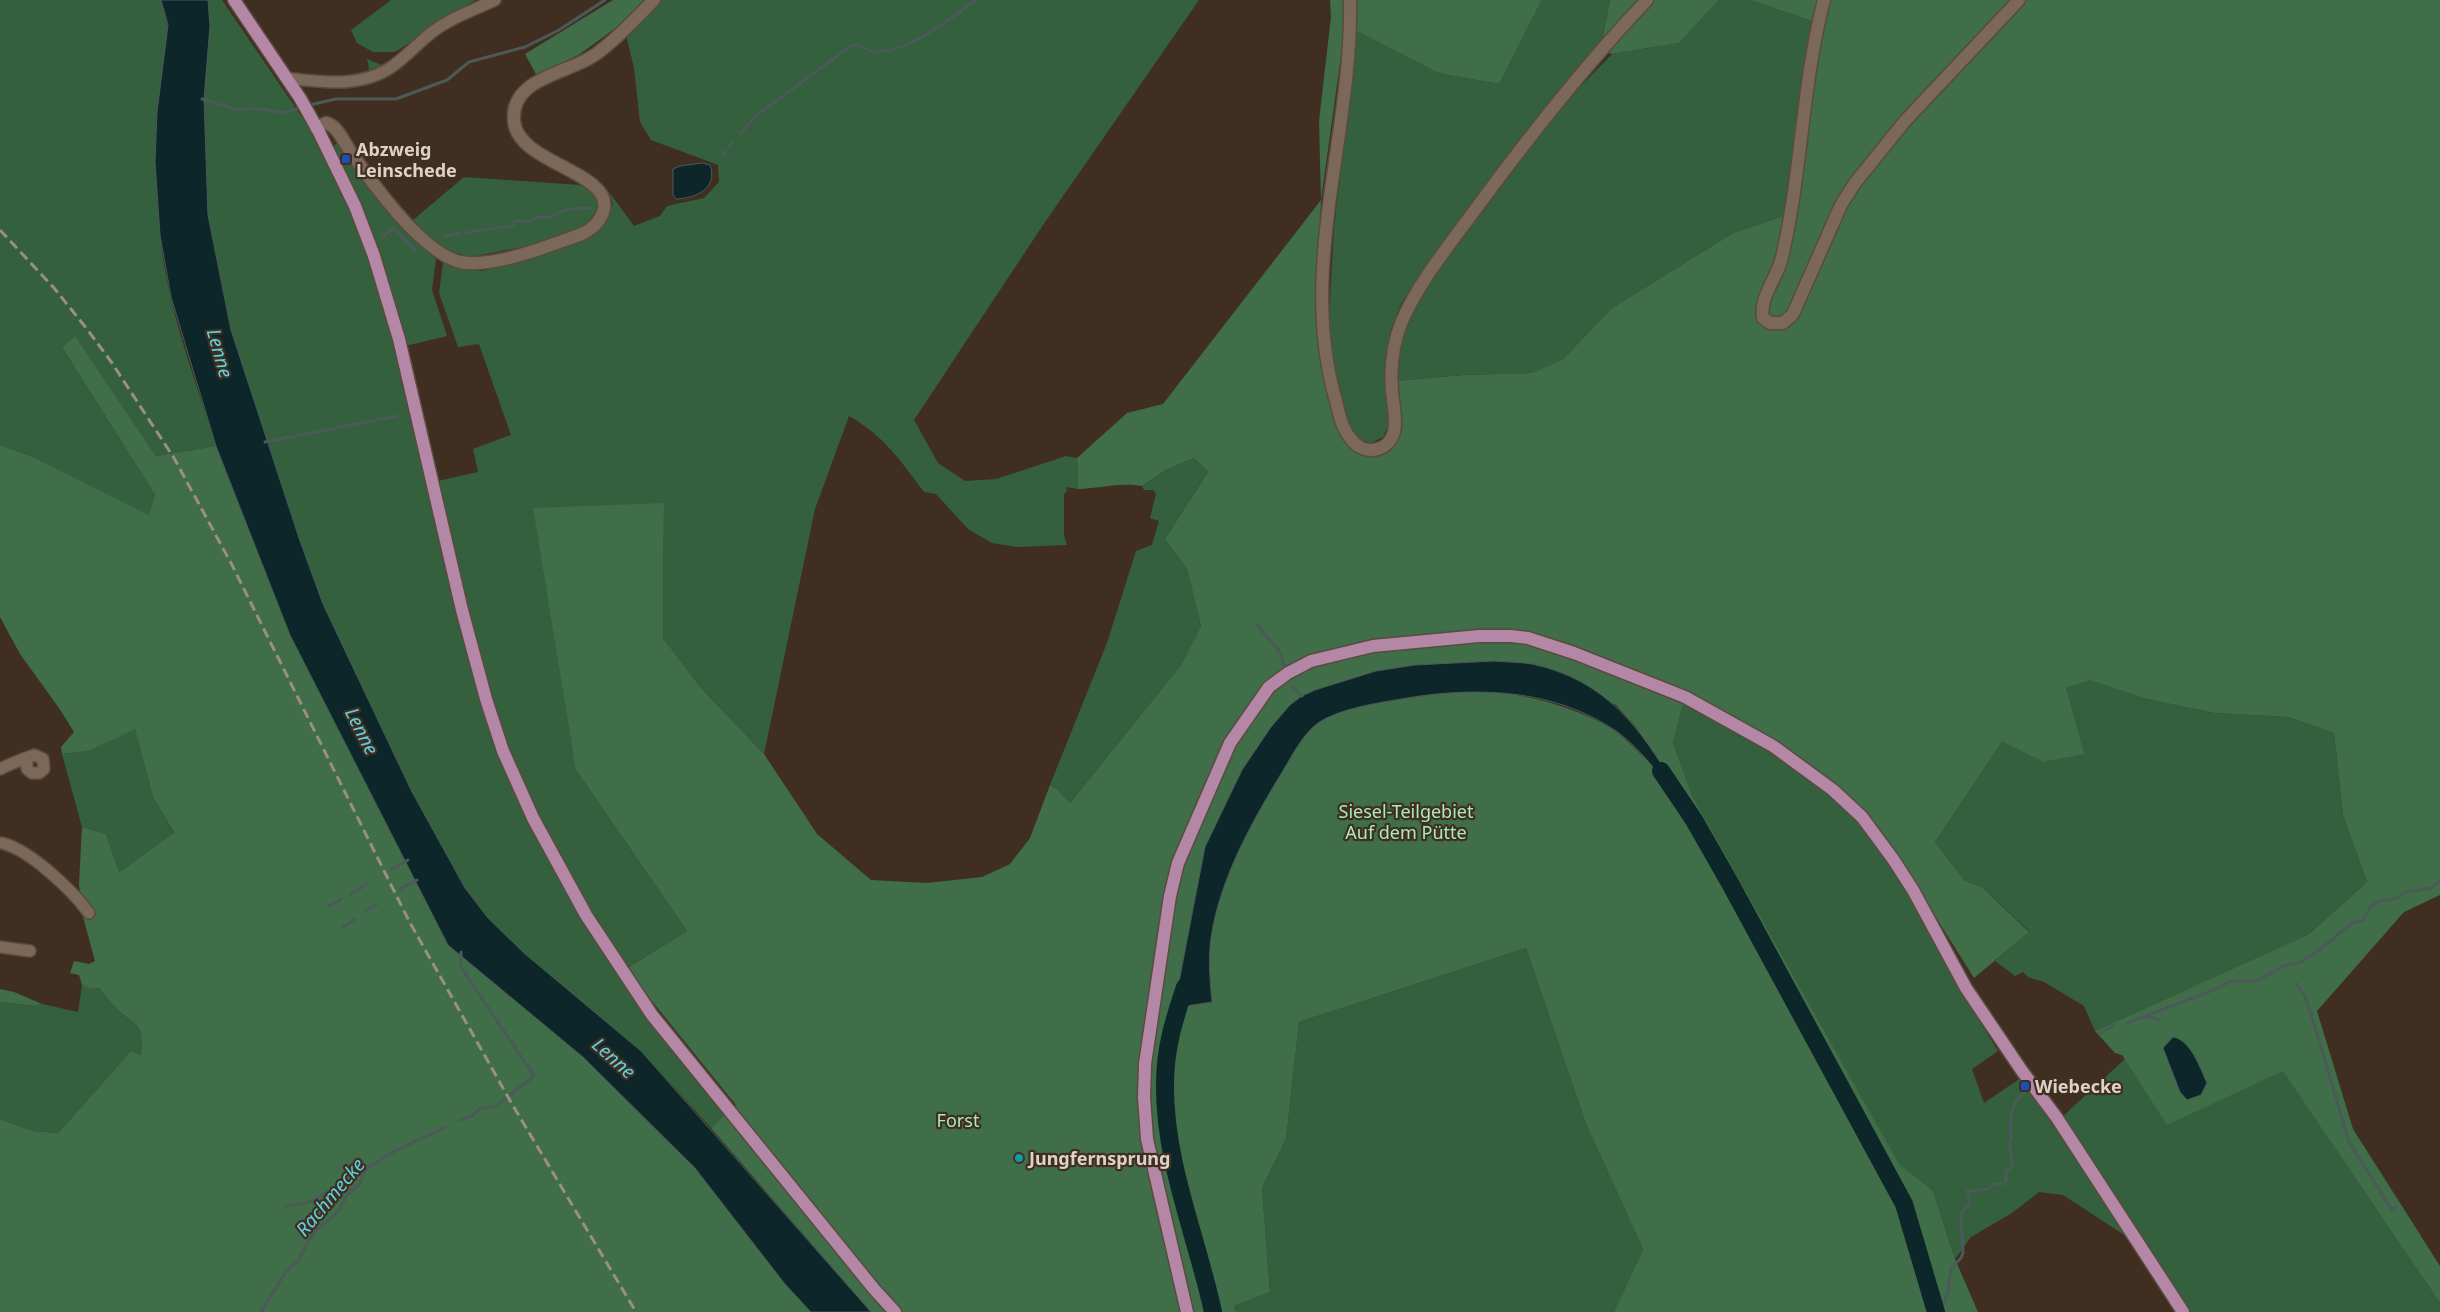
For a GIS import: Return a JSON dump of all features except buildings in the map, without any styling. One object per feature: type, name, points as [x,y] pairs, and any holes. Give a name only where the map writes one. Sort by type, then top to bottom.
[{"type":"main road","points":[[234,0],[300,98],[355,206],[399,339],[473,656],[503,751],[533,818],[586,916],[652,1015],[874,1289],[895,1312]]},
{"type":"main road","points":[[316,128],[326,124],[333,126],[355,159],[414,232],[433,249],[453,260],[468,263],[488,262],[575,236],[598,224],[604,212],[602,196],[589,182],[536,151],[520,137],[514,121],[515,107],[522,94],[532,84],[578,65],[597,54],[654,0]]},
{"type":"main road","points":[[1350,0],[1349,51],[1325,238],[1322,339],[1342,422],[1351,441],[1362,449],[1372,451],[1385,446],[1394,432],[1396,423],[1391,373],[1393,354],[1402,320],[1422,285],[1563,94],[1647,0]]},
{"type":"main road","points":[[1824,0],[1811,58],[1791,209],[1782,258],[1762,307],[1763,318],[1770,323],[1784,323],[1793,314],[1837,214],[1855,183],[1905,121],[2019,0]]},
{"type":"main road","points":[[1187,1312],[1147,1139],[1144,1097],[1145,1064],[1170,896],[1178,863],[1230,743],[1269,687],[1288,673],[1311,662],[1373,646],[1470,637],[1511,636],[1538,641],[1574,653],[1685,697],[1773,746],[1833,790],[1862,817],[1893,858],[1913,890],[1966,988],[2022,1071],[2058,1118],[2183,1312]]},
{"type":"street","points":[[286,78],[327,83],[369,78],[388,69],[438,28],[495,0]]},
{"type":"street","points":[[0,769],[17,760],[27,760]]},
{"type":"street","points":[[1,840],[25,852],[44,867],[89,913]]},
{"type":"street","points":[[0,947],[30,950]]},
{"type":"green space","points":[[0,0],[161,0],[165,13],[167,27],[166,56],[157,112],[156,142],[157,188],[163,260],[175,314],[216,446],[156,456],[75,337],[62,347],[155,495],[149,516],[33,457],[0,445]]},
{"type":"green space","points":[[208,0],[222,0],[306,123],[351,210],[394,339],[480,700],[620,979],[671,1050],[725,1116],[711,1128],[641,1051],[523,953],[488,918],[465,888],[411,790],[323,604],[299,538],[231,330],[208,216],[204,99],[210,26]]},
{"type":"green space","points":[[391,0],[475,0],[395,52],[373,52],[357,43],[351,30]]},
{"type":"green space","points":[[613,0],[645,0],[621,24],[580,54],[537,76],[525,54]]},
{"type":"green space","points":[[662,0],[1199,0],[1043,225],[914,420],[938,463],[965,481],[996,479],[1066,456],[1077,458],[1078,489],[1066,487],[1067,491],[1064,494],[1064,535],[1067,545],[1017,547],[992,543],[968,529],[936,494],[924,492],[891,450],[872,431],[849,416],[815,509],[764,754],[701,688],[663,638],[664,504],[576,770],[687,931],[626,969],[592,914],[539,816],[508,750],[490,698],[438,481],[478,472],[473,449],[511,435],[479,344],[458,347],[439,293],[443,262],[482,271],[522,261],[601,225],[613,204],[609,192],[634,226],[660,216],[667,206],[704,198],[719,182],[718,165],[651,140],[640,122],[634,68],[626,35]]},
{"type":"green space","points":[[1330,0],[1343,0],[1345,27],[1321,200],[1319,121],[1331,17]]},
{"type":"green space","points":[[1352,0],[1542,0],[1499,84],[1438,73],[1353,29]]},
{"type":"green space","points":[[1542,0],[1610,0],[1602,39],[1528,128],[1432,257],[1401,304],[1391,329],[1386,356],[1385,393],[1389,424],[1383,437],[1371,443],[1361,440],[1354,434],[1340,398],[1328,336],[1334,229],[1357,31],[1438,73],[1499,84]]},
{"type":"green space","points":[[1610,0],[1719,0],[1679,43],[1612,54],[1600,50]]},
{"type":"green space","points":[[1719,0],[1750,0],[1812,21],[1784,216],[1733,233],[1612,308],[1563,359],[1532,373],[1463,375],[1396,381],[1402,341],[1416,302],[1541,127],[1612,54],[1679,43]]},
{"type":"green space","points":[[1750,0],[2440,0],[2440,895],[2404,912],[2317,1011],[2353,1129],[2440,1266],[2440,1303],[2283,1071],[2167,1125],[2122,1055],[2115,1053],[2095,1031],[2309,934],[2367,882],[2343,815],[2334,733],[2288,717],[2214,713],[2147,699],[2090,680],[2066,688],[2084,754],[2043,762],[2002,741],[1935,842],[1965,881],[1982,887],[2029,932],[1974,978],[1890,844],[1805,762],[1755,728],[1686,693],[1673,743],[1692,795],[1899,1164],[1933,1191],[1955,1259],[1978,1312],[1614,1312],[1643,1249],[1586,1124],[1526,948],[1299,1022],[1286,1139],[1262,1188],[1270,1292],[1234,1306],[1236,1312],[871,1312],[711,1128],[736,1105],[626,969],[687,931],[576,770],[533,508],[664,503],[663,638],[701,688],[764,754],[817,834],[871,880],[927,883],[982,877],[1010,864],[1030,838],[1050,785],[1057,789],[1070,803],[1181,665],[1201,626],[1187,569],[1165,539],[1208,472],[1194,458],[1166,470],[1142,486],[1119,485],[1078,489],[1077,458],[1127,413],[1163,404],[1321,200],[1317,340],[1323,374],[1337,425],[1350,445],[1362,456],[1375,456],[1387,451],[1397,440],[1401,423],[1396,381],[1463,375],[1532,373],[1563,359],[1612,308],[1733,233],[1784,216],[1794,219],[1824,25]],"holes":[[[1494,661],[1616,705],[1635,726],[1652,751],[1644,757],[1619,734],[1590,717],[1550,703],[1507,694],[1464,692],[1421,696],[1356,707],[1318,723],[1304,738],[1284,768],[1261,808],[1230,871],[1222,893],[1211,937],[1209,961],[1212,1002],[1174,1008],[1205,847],[1242,770],[1271,727],[1290,705],[1302,696],[1315,690],[1376,671],[1415,665]]]},
{"type":"green space","points":[[367,59],[384,66],[367,73],[369,68]]},
{"type":"green space","points":[[338,142],[407,232],[436,259],[432,290],[447,336],[405,346],[381,253],[334,146]]},
{"type":"green space","points":[[464,177],[580,185],[595,189],[601,200],[592,219],[567,236],[470,257],[446,250],[432,240],[413,220]]},
{"type":"green space","points":[[75,336],[156,456],[216,446],[290,635],[448,945],[583,1057],[695,1168],[785,1284],[811,1312],[0,1312],[0,1119],[33,1131],[58,1133],[131,1051],[141,1055],[142,1044],[138,1027],[117,1009],[99,988],[90,989],[82,985],[79,975],[70,973],[74,961],[89,964],[95,961],[82,913],[79,884],[82,827],[106,834],[119,873],[174,833],[153,797],[135,729],[89,751],[62,754],[61,747],[74,732],[20,654],[0,617],[0,445],[33,457],[149,515],[155,495],[62,347]]},
{"type":"green space","points":[[1194,458],[1208,472],[1165,539],[1187,569],[1201,626],[1181,665],[1070,803],[1057,789],[1050,785],[1107,643],[1136,551],[1152,545],[1159,521],[1150,518],[1156,494],[1153,490],[1144,490],[1142,486],[1166,470]]},
{"type":"green space","points":[[2090,679],[2147,699],[2214,713],[2288,717],[2334,733],[2343,815],[2367,882],[2309,934],[2095,1031],[2084,1006],[2044,982],[2028,977],[2023,972],[2015,976],[1995,961],[2029,931],[1982,887],[1965,881],[1935,842],[2002,740],[2043,762],[2066,688]]},
{"type":"green space","points":[[1684,701],[1768,749],[1829,793],[1858,820],[1909,891],[1961,991],[1998,1051],[1972,1069],[1984,1103],[2021,1078],[2129,1238],[2063,1195],[2039,1192],[2012,1213],[1971,1237],[1955,1259],[1933,1191],[1899,1165],[1692,795],[1673,743]]},
{"type":"green space","points":[[135,728],[153,797],[174,834],[119,874],[106,834],[82,827],[62,754],[89,751]]},
{"type":"green space","points":[[1526,948],[1586,1124],[1643,1249],[1614,1312],[1236,1312],[1234,1306],[1270,1292],[1262,1188],[1286,1139],[1299,1022]]},
{"type":"green space","points":[[82,985],[90,989],[99,988],[117,1009],[135,1024],[141,1037],[141,1055],[131,1051],[58,1133],[33,1131],[0,1119],[0,1002],[34,1006],[42,1004],[78,1012]]},
{"type":"green space","points":[[0,989],[14,992],[42,1004],[35,1006],[0,1002]]},
{"type":"green space","points":[[2125,1059],[2167,1124],[2283,1070],[2440,1303],[2440,1312],[2189,1312],[2062,1117]]},
{"type":"water","name":"Lenne","points":[[161,0],[208,0],[210,26],[204,99],[208,215],[231,330],[299,538],[323,604],[411,790],[465,888],[488,918],[524,953],[641,1051],[871,1312],[811,1312],[785,1284],[695,1168],[583,1057],[448,945],[290,635],[216,446],[171,297],[160,235],[155,162],[157,112],[168,25]]},
{"type":"water","points":[[702,163],[710,165],[712,173],[708,186],[698,194],[676,199],[673,195],[673,169],[680,166]]},
{"type":"water","points":[[1494,661],[1532,664],[1558,671],[1581,682],[1601,695],[1635,727],[1650,746],[1677,790],[1673,791],[1641,753],[1619,733],[1594,718],[1568,707],[1541,699],[1514,694],[1457,692],[1381,702],[1358,707],[1326,718],[1318,723],[1299,744],[1272,788],[1230,871],[1215,915],[1211,938],[1209,962],[1212,1002],[1174,1008],[1205,847],[1242,770],[1271,727],[1290,705],[1302,696],[1315,690],[1376,671],[1415,665]]},
{"type":"water","points":[[2173,1037],[2185,1043],[2190,1049],[2207,1083],[2201,1095],[2187,1100],[2180,1092],[2163,1048]]},
{"type":"waterway","points":[[309,105],[336,99],[396,99],[447,80],[469,62],[525,47],[559,30],[605,0]]},
{"type":"waterway","points":[[740,134],[757,115],[851,46],[855,45],[880,52],[906,45],[931,32],[976,0]]},
{"type":"waterway","points":[[202,99],[237,110],[256,108],[283,113],[303,107]]},
{"type":"waterway","points":[[723,156],[726,151]]},
{"type":"waterway","points":[[467,233],[513,226],[515,221],[532,221],[536,217],[550,217],[568,209],[591,208]]},
{"type":"waterway","points":[[382,238],[389,231],[395,229],[415,251]]},
{"type":"waterway","points":[[443,237],[460,233]]},
{"type":"waterway","points":[[265,442],[397,416]]},
{"type":"waterway","points":[[1257,625],[1280,652],[1284,666]]},
{"type":"waterway","points":[[1292,686],[1302,696]]},
{"type":"waterway","points":[[1661,771],[1694,820],[1731,885],[1904,1204],[1936,1312]]},
{"type":"waterway","points":[[391,870],[408,860]]},
{"type":"waterway","points":[[400,889],[417,880]]},
{"type":"waterway","name":"Wiebecke","points":[[2127,1023],[2211,991],[2231,981],[2257,981],[2283,966],[2299,963],[2318,951],[2352,923],[2363,921],[2370,908],[2379,901],[2395,899],[2406,892],[2431,888],[2440,880]]},
{"type":"waterway","points":[[351,894],[367,884]]},
{"type":"waterway","points":[[329,906],[341,899]]},
{"type":"waterway","points":[[364,912],[377,904]]},
{"type":"waterway","points":[[343,927],[355,919]]},
{"type":"waterway","name":"Rachmecke","points":[[460,1120],[472,1116],[480,1108],[495,1107],[534,1076],[461,967],[461,952]]},
{"type":"waterway","points":[[2296,983],[2305,997],[2313,1020],[2349,1142],[2392,1210],[2396,1207]]},
{"type":"waterway","points":[[1185,987],[1168,1046],[1165,1071],[1166,1113],[1176,1171],[1213,1312]]},
{"type":"waterway","points":[[2146,1016],[2159,1020]]},
{"type":"waterway","name":"Wiebecke","points":[[2100,1033],[2113,1026]]},
{"type":"waterway","name":"Wiebecke","points":[[1935,1306],[1941,1307],[1948,1291],[1952,1267],[1961,1258],[1963,1253],[1961,1214],[1970,1203],[1967,1191],[1989,1189],[1993,1184],[2003,1184],[2006,1181],[2006,1172],[2013,1165],[2009,1143],[2011,1140],[2012,1113],[2016,1101],[2025,1092]]},
{"type":"waterway","name":"Rachmecke","points":[[261,1312],[285,1273],[298,1261],[314,1232],[338,1212],[347,1195],[359,1185],[366,1169],[393,1152],[446,1127]]},
{"type":"waterway","points":[[286,1206],[307,1203],[334,1189],[354,1189]]},
{"type":"waterway","points":[[304,1221],[338,1189]]},
{"type":"railway","points":[[0,230],[54,288],[87,329],[112,363],[174,458],[232,565],[409,921],[512,1104],[636,1312]]},
{"type":"place","name":"Abzweig Leinschede","points":[[346,159]]},
{"type":"place","name":"Wiebecke","points":[[2025,1086]]},
{"type":"place","name":"Jungfernsprung","points":[[1019,1158]]},
{"type":"park label","name":"Siesel-Teilgebiet Auf dem Pütte","points":[[1406,821]]},
{"type":"park label","name":"Forst","points":[[958,1120]]}]
